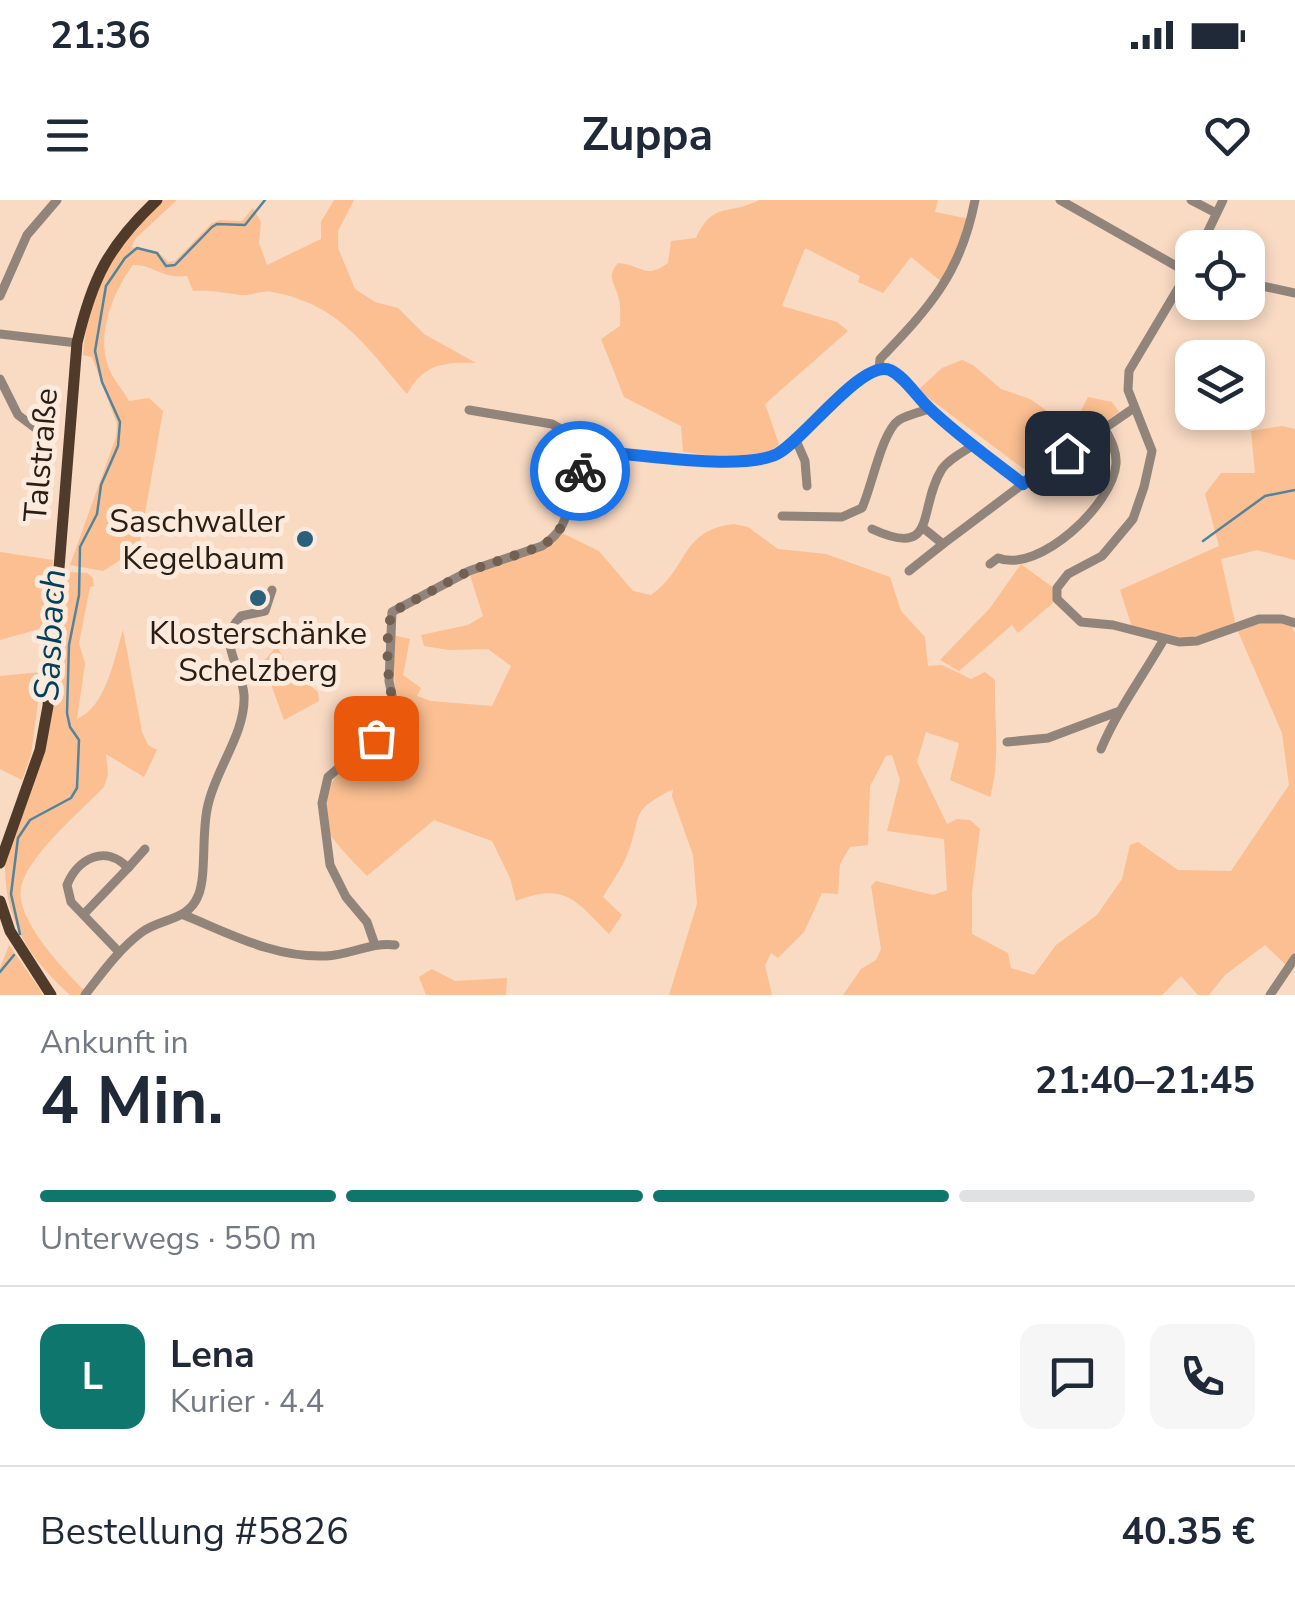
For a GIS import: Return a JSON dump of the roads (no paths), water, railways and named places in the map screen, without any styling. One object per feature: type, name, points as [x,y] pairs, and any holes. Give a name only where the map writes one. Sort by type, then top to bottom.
[{"type":"main road","name":"Talstraße","points":[[0,863],[40,750],[48,706],[78,344],[98,273],[121,237],[157,200]]},
{"type":"main road","points":[[0,901],[10,931],[52,995]]},
{"type":"street","points":[[0,296],[2,282],[27,235],[57,200]]},
{"type":"street","points":[[879,369],[880,358],[930,307],[941,290],[969,231],[976,200]]},
{"type":"street","points":[[1060,200],[1175,262]]},
{"type":"street","points":[[1190,200],[1216,213]]},
{"type":"street","points":[[1208,230],[1222,200]]},
{"type":"street","points":[[1265,287],[1295,293]]},
{"type":"street","points":[[1175,295],[1132,361],[1128,390],[1152,451],[1133,519],[1102,556],[1068,574],[1058,588],[1057,599],[1080,622],[1114,625],[1164,639],[1197,641],[1259,619],[1295,622]]},
{"type":"street","points":[[0,334],[78,344]]},
{"type":"street","points":[[376,945],[367,922],[346,896],[330,865],[322,803],[328,777],[394,721],[389,680],[392,612],[469,571],[542,546],[562,530],[579,472],[603,452],[748,462],[778,454],[870,371],[879,369],[890,370],[929,409],[1023,484]]},
{"type":"street","points":[[0,379],[18,415],[50,438]]},
{"type":"street","points":[[910,571],[1023,484],[1134,408]]},
{"type":"street","points":[[782,516],[842,517],[862,508],[874,484],[885,438],[897,421],[929,409]]},
{"type":"street","points":[[469,410],[552,424],[576,438],[602,438],[616,452]]},
{"type":"street","points":[[990,564],[998,558],[1005,561],[1036,554],[1079,526],[1095,507],[1111,483],[1116,465],[1115,449],[1104,427]]},
{"type":"street","points":[[795,438],[805,461],[806,486]]},
{"type":"street","points":[[872,529],[903,541],[912,539],[922,528],[944,465],[974,445]]},
{"type":"street","points":[[922,528],[943,544]]},
{"type":"street","points":[[85,995],[119,952],[158,922],[184,915],[200,894],[208,802],[238,730],[244,696],[230,652],[229,633],[241,616],[265,611],[272,590]]},
{"type":"street","points":[[1101,749],[1116,712],[1142,678],[1164,639]]},
{"type":"street","points":[[1007,742],[1048,738],[1116,712]]},
{"type":"street","points":[[84,914],[144,849]]},
{"type":"street","points":[[119,952],[68,894],[67,885],[74,872],[92,856],[102,854],[120,859],[128,868]]},
{"type":"street","points":[[184,915],[282,953],[332,956],[376,945],[395,945]]},
{"type":"street","points":[[1270,995],[1295,958]]},
{"type":"waterway","name":"Sasbach","points":[[20,934],[11,894],[18,838],[30,820],[71,798],[77,788],[79,740],[67,713],[69,645],[79,595],[80,547],[97,514],[101,485],[118,446],[120,422],[102,382],[95,351],[106,286],[137,248],[157,253],[166,266],[175,265],[212,227],[245,225],[265,200]]},
{"type":"waterway","points":[[1203,541],[1265,496],[1295,490]]},
{"type":"waterway","name":"Sasbach","points":[[0,972],[14,955]]},
{"type":"place","name":"Saschwaller Kegelbaum","points":[[305,539]]},
{"type":"place","name":"Klosterschänke Schelzberg","points":[[258,598]]}]
